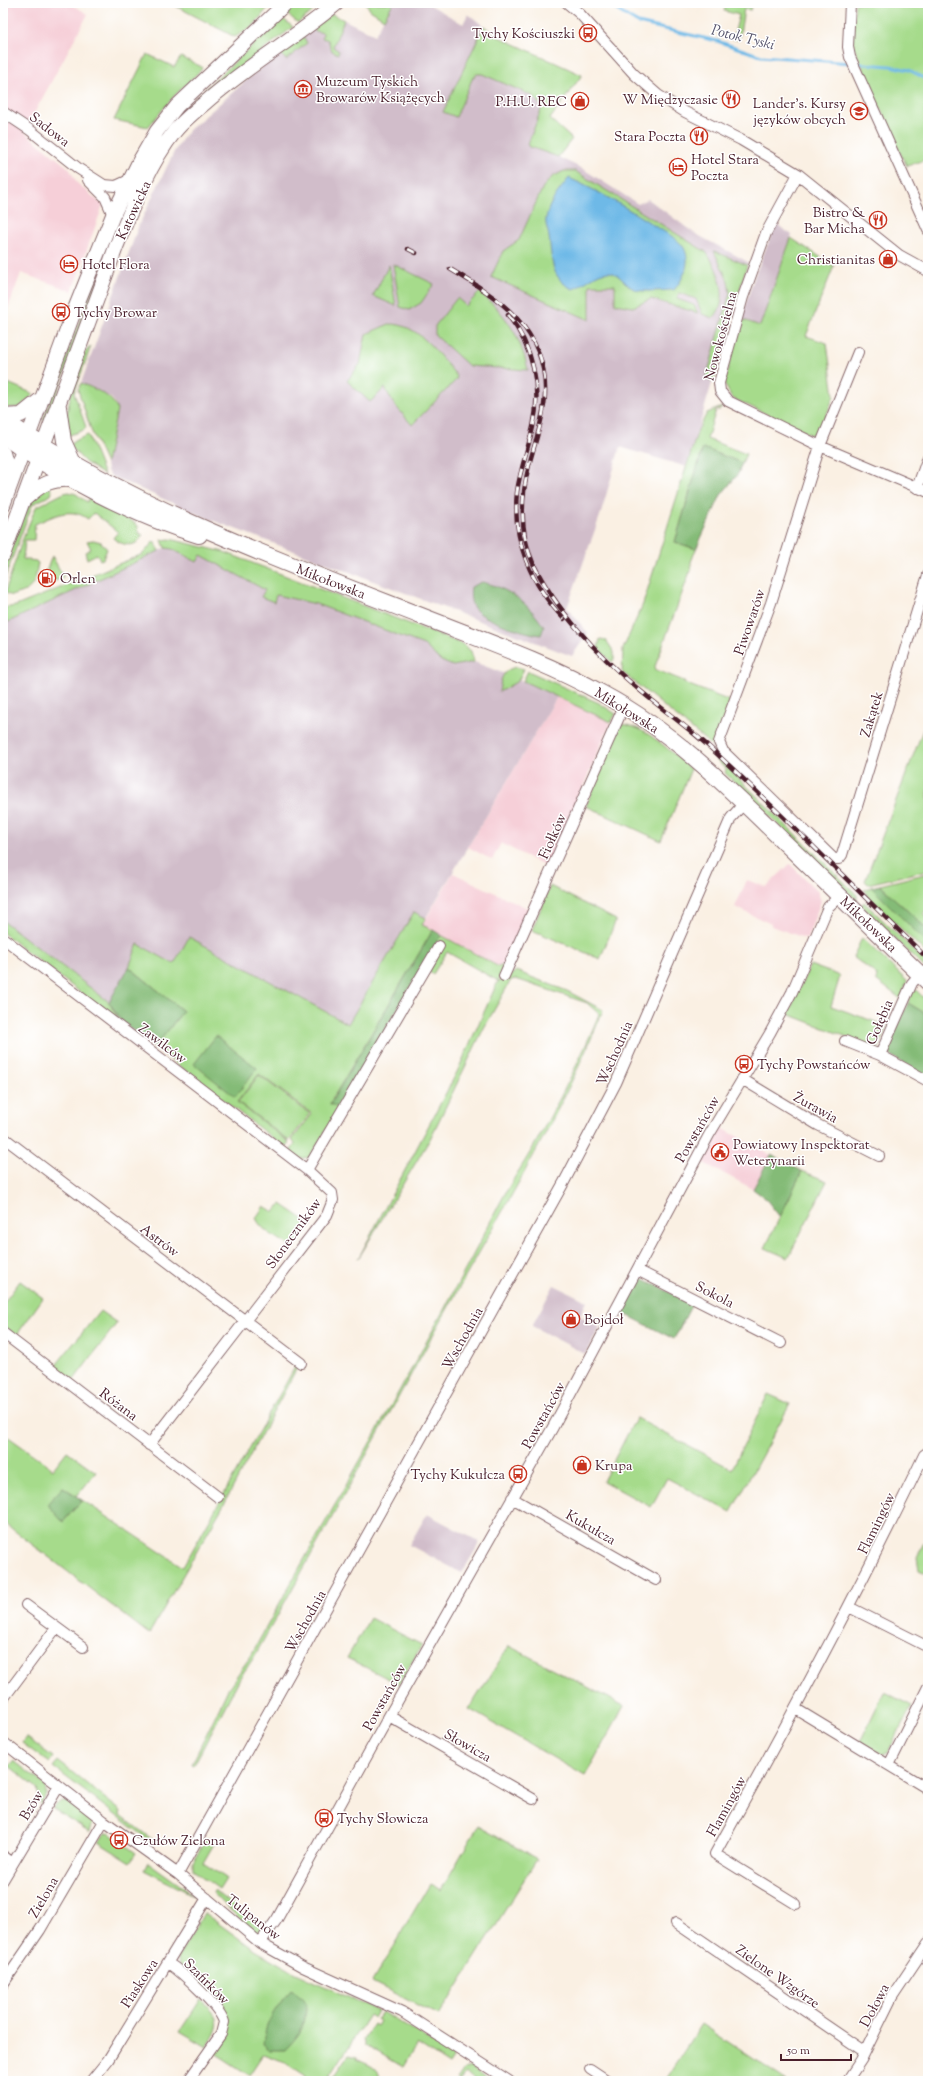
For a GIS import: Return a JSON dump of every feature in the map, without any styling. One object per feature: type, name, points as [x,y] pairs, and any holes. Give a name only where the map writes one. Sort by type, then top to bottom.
[{"type":"main road","name":"Katowicka","points":[[3,505],[73,314],[113,215],[129,180],[157,131],[177,106],[286,3]]},
{"type":"main road","name":"Katowicka","points":[[3,555],[116,247],[129,215],[167,141],[185,120],[219,90],[301,32],[337,3]]},
{"type":"main road","points":[[3,416],[21,415],[43,397]]},
{"type":"main road","points":[[21,503],[34,491],[49,482],[63,479],[75,473],[64,441],[59,405]]},
{"type":"main road","points":[[3,420],[26,444]]},
{"type":"main road","points":[[3,435],[26,444]]},
{"type":"main road","name":"Mikołowska","points":[[26,444],[75,473],[123,492],[254,552],[543,665],[603,693],[671,739],[717,776],[924,978]]},
{"type":"main road","points":[[3,453],[11,481]]},
{"type":"street","points":[[567,3],[580,14],[634,74],[658,95],[685,112],[741,140],[798,174],[900,255],[928,271]]},
{"type":"street","points":[[850,3],[848,47],[850,57],[928,230]]},
{"type":"street","name":"Sadowa","points":[[3,112],[30,130],[79,169],[105,197],[113,215]]},
{"type":"street","name":"Sadowa","points":[[79,169],[110,186],[123,184],[129,180]]},
{"type":"street","name":"Nowokościelna","points":[[798,174],[766,233],[735,326],[719,383],[720,391],[728,401],[820,446],[928,492]]},
{"type":"street","points":[[917,264],[928,260]]},
{"type":"street","name":"Piwowarów","points":[[837,860],[830,857],[728,757],[723,751],[719,742],[771,603],[820,446],[858,352]]},
{"type":"street","points":[[917,488],[928,457]]},
{"type":"street","name":"Zakątek","points":[[837,860],[841,857],[928,575]]},
{"type":"street","name":"Fiołków","points":[[504,976],[624,706]]},
{"type":"street","name":"Wschodnia","points":[[178,1874],[570,1171],[616,1083],[731,818],[744,803]]},
{"type":"street","name":"Powstańców","points":[[260,1942],[277,1919],[389,1716],[553,1427],[705,1142],[770,1033],[792,992],[828,907],[840,896]]},
{"type":"street","name":"Zawilców","points":[[3,938],[307,1170]]},
{"type":"street","points":[[307,1170],[439,946]]},
{"type":"street","name":"Gołębia","points":[[924,978],[912,983],[880,1055],[928,1081]]},
{"type":"street","points":[[845,1041],[880,1055]]},
{"type":"street","name":"Żurawia","points":[[742,1080],[818,1125],[879,1156]]},
{"type":"street","name":"Astrów","points":[[3,1137],[301,1364]]},
{"type":"street","name":"Słoneczników","points":[[149,1445],[331,1208],[333,1200],[332,1193],[307,1170]]},
{"type":"street","name":"Sokola","points":[[637,1270],[781,1343]]},
{"type":"street","name":"Różana","points":[[3,1333],[218,1497]]},
{"type":"street","name":"Flamingów","points":[[796,1904],[715,1854],[796,1709],[849,1607],[924,1455],[928,1452]]},
{"type":"street","name":"Kukułcza","points":[[512,1498],[656,1580]]},
{"type":"street","points":[[26,1606],[83,1647]]},
{"type":"street","points":[[849,1607],[928,1647]]},
{"type":"street","points":[[3,1699],[56,1628]]},
{"type":"street","points":[[888,1765],[928,1687]]},
{"type":"street","points":[[796,1709],[928,1789]]},
{"type":"street","name":"Słowicza","points":[[389,1716],[533,1799]]},
{"type":"street","name":"Tulipanów","points":[[3,1742],[104,1821],[178,1874],[260,1942],[303,1967],[402,2012],[509,2081]]},
{"type":"street","name":"Bzów","points":[[3,1880],[59,1786]]},
{"type":"street","name":"Zielona","points":[[3,1984],[40,1930],[104,1821]]},
{"type":"street","points":[[3,1856],[13,1863]]},
{"type":"street","name":"Piaskowa","points":[[91,2081],[108,2060],[207,1898]]},
{"type":"street","name":"Zielone Wzgórze","points":[[676,1923],[865,2052]]},
{"type":"street","name":"Dołowa","points":[[847,2081],[865,2052],[892,1997],[928,1943]]},
{"type":"street","name":"Szafirków","points":[[168,1964],[177,1969],[217,2009],[224,2022],[221,2034],[188,2081]]},
{"type":"street","points":[[590,2069],[608,2081]]},
{"type":"shaded area","points":[[3,3],[69,3],[88,14],[24,132],[69,168],[77,183],[103,205],[72,291],[21,273],[3,322]]},
{"type":"shaded area","points":[[392,3],[427,3],[463,24],[468,14],[497,36],[582,75],[550,119],[572,139],[558,157],[583,169],[638,204],[648,199],[694,233],[748,262],[687,467],[620,447],[601,513],[567,608],[588,633],[572,656],[209,519],[111,476],[107,471],[106,464],[117,410],[115,403],[111,398],[81,383],[139,225],[174,152],[187,132],[256,72],[332,14],[375,35]]},
{"type":"shaded area","points":[[776,224],[792,235],[760,326],[741,319],[755,275]]},
{"type":"shaded area","points":[[173,544],[523,681],[557,697],[422,924],[433,930],[322,1117],[183,1011],[129,967],[109,1002],[3,921],[3,627],[6,623]]},
{"type":"shaded area","points":[[557,697],[611,722],[548,868],[501,843],[492,860],[468,847]]},
{"type":"shaded area","points":[[790,864],[818,892],[821,901],[807,939],[771,926],[771,924],[735,907],[747,880],[766,887]]},
{"type":"shaded area","points":[[453,873],[529,909],[505,964],[499,967],[422,925]]},
{"type":"shaded area","points":[[720,1127],[771,1155],[753,1189],[700,1161]]},
{"type":"shaded area","points":[[554,1285],[587,1301],[580,1316],[600,1327],[585,1354],[532,1326]]},
{"type":"shaded area","points":[[427,1514],[480,1542],[462,1573],[409,1545]]},
{"type":"green space","points":[[170,3],[272,3],[253,26],[235,37]]},
{"type":"green space","points":[[296,3],[323,3],[298,23],[286,13]]},
{"type":"green space","points":[[366,3],[393,3],[384,19],[370,10]]},
{"type":"green space","points":[[726,3],[753,3],[751,10],[744,9],[739,40],[733,39],[739,15],[724,11]]},
{"type":"green space","points":[[855,3],[928,3],[928,159],[907,166],[899,151],[852,43]]},
{"type":"green space","points":[[332,14],[344,20],[333,47],[339,51],[338,54],[332,51],[328,40],[322,38],[323,33],[315,31],[313,28]]},
{"type":"green space","points":[[282,18],[293,27],[188,108],[118,226],[115,225],[134,182],[172,120]]},
{"type":"green space","points":[[484,26],[497,36],[582,75],[550,119],[572,139],[558,157],[530,147],[528,144],[542,107],[533,96],[482,74],[477,74],[473,77],[456,117],[443,112]]},
{"type":"green space","points":[[303,36],[307,43],[286,60],[280,53]]},
{"type":"green space","points":[[147,54],[174,67],[181,57],[202,67],[201,70],[175,95],[148,127],[114,120]]},
{"type":"green space","points":[[564,171],[575,171],[706,252],[719,276],[722,294],[718,311],[713,318],[702,314],[696,299],[679,293],[677,299],[694,305],[698,313],[651,299],[633,307],[615,304],[615,285],[590,285],[590,320],[491,277],[503,251],[519,240],[543,187],[552,177]]},
{"type":"green space","points":[[113,231],[116,232],[47,421],[43,420]]},
{"type":"green space","points":[[791,238],[834,266],[806,336],[827,343],[834,396],[819,434],[814,436],[732,398],[724,383],[741,319],[760,326]]},
{"type":"green space","points":[[714,251],[747,265],[713,382],[706,379],[730,293],[728,281]]},
{"type":"green space","points":[[393,264],[434,284],[421,303],[409,310],[400,307]]},
{"type":"green space","points":[[389,265],[396,306],[373,296]]},
{"type":"green space","points":[[480,292],[498,309],[511,327],[521,346],[528,370],[469,366],[435,335],[435,326],[457,298],[466,306]]},
{"type":"green space","points":[[389,324],[400,325],[419,335],[428,342],[457,376],[456,380],[412,425],[393,403],[385,388],[370,402],[347,381],[360,364],[366,334]]},
{"type":"green space","points":[[91,346],[74,393],[86,427],[84,430],[67,436],[67,413],[71,393],[85,352]]},
{"type":"green space","points":[[3,381],[34,394],[20,407],[3,408]]},
{"type":"green space","points":[[81,383],[107,396],[112,400],[117,410],[106,464],[91,430],[78,390]]},
{"type":"green space","points":[[722,407],[720,410],[716,410],[707,439],[746,454],[742,463],[703,448],[675,542],[696,549],[691,562],[691,569],[654,669],[684,681],[684,683],[730,701],[715,748],[622,672],[623,649],[643,604],[698,430],[707,413]]},
{"type":"green space","points":[[88,435],[104,475],[85,462],[70,446],[74,441]]},
{"type":"green space","points":[[703,448],[742,463],[738,474],[721,495],[696,549],[675,542]]},
{"type":"green space","points":[[49,485],[52,492],[51,495],[33,504],[31,508],[3,583],[3,570],[28,506],[32,500]]},
{"type":"green space","points":[[69,492],[76,494],[87,502],[89,499],[132,521],[138,526],[139,533],[143,535],[137,542],[129,545],[121,543],[113,538],[118,532],[94,513],[88,519],[75,513],[55,515],[35,524],[34,540],[25,540],[23,559],[36,561],[38,563],[35,579],[31,587],[14,595],[8,594],[5,592],[22,541],[36,507]]},
{"type":"green space","points":[[170,539],[224,552],[462,644],[471,651],[474,662],[453,666],[441,661],[424,645],[316,604],[276,595],[274,602],[261,597],[265,590],[201,555],[197,562],[172,549],[165,548],[162,540]]},
{"type":"green space","points":[[93,540],[101,542],[107,549],[103,559],[100,560],[97,554],[87,559],[85,552],[91,549],[87,541]]},
{"type":"green space","points":[[154,541],[159,551],[6,623],[3,627],[3,608],[16,606],[143,554]]},
{"type":"green space","points":[[52,556],[63,576],[55,581],[47,574],[47,569]]},
{"type":"green space","points":[[482,582],[501,588],[525,604],[544,627],[541,635],[505,626],[479,613],[474,608],[470,596],[471,587]]},
{"type":"green space","points":[[600,639],[606,640],[614,652],[614,659],[612,662],[598,648]]},
{"type":"green space","points":[[516,667],[524,669],[518,681],[499,692],[505,673],[511,668]]},
{"type":"green space","points":[[528,671],[599,703],[616,714],[611,722],[523,681]]},
{"type":"green space","points":[[928,717],[928,870],[868,884],[865,881]]},
{"type":"green space","points":[[620,724],[639,729],[648,734],[691,769],[661,841],[586,806]]},
{"type":"green space","points":[[718,758],[857,895],[857,901],[725,773],[726,769],[717,761]]},
{"type":"green space","points":[[928,873],[928,907],[924,913],[928,918],[928,930],[880,885]]},
{"type":"green space","points":[[880,885],[928,930],[928,944],[871,887]]},
{"type":"green space","points":[[550,886],[616,920],[600,959],[532,930]]},
{"type":"green space","points":[[871,887],[928,944],[928,955],[866,895],[867,893],[864,890]]},
{"type":"green space","points":[[864,902],[928,964],[928,971],[861,905]]},
{"type":"green space","points":[[414,912],[426,918],[422,925],[433,930],[330,1103],[339,1108],[310,1157],[298,1159],[290,1152],[295,1144],[292,1140],[312,1114],[259,1074],[237,1102],[289,1142],[285,1148],[155,1047],[183,1011],[129,967],[138,944],[174,964],[189,937],[348,1024]]},
{"type":"green space","points":[[3,921],[109,1002],[120,1023],[3,933]]},
{"type":"green space","points":[[433,930],[441,935],[339,1108],[330,1104]]},
{"type":"green space","points":[[441,935],[499,967],[505,964],[498,981],[447,952],[433,974],[429,972],[442,943],[437,940]]},
{"type":"green space","points":[[862,938],[907,981],[901,999],[876,980],[877,975],[853,957]]},
{"type":"green space","points":[[810,965],[840,976],[831,1006],[887,1026],[878,1049],[788,1014]]},
{"type":"green space","points":[[129,967],[183,1011],[155,1047],[121,1021],[109,1002]]},
{"type":"green space","points":[[516,971],[567,991],[603,1010],[570,1084],[533,1157],[253,1659],[241,1676],[194,1765],[192,1764],[229,1687],[250,1657],[440,1318],[512,1181],[543,1130],[577,1064],[599,1014],[587,1003],[516,979],[511,980],[484,1028],[430,1139],[358,1259],[457,1072],[498,981],[504,980]]},
{"type":"green space","points":[[916,990],[928,1002],[928,1015],[908,1003],[912,992]]},
{"type":"green space","points":[[908,1003],[928,1015],[928,1078],[885,1052]]},
{"type":"green space","points":[[216,1036],[257,1068],[235,1097],[194,1064]]},
{"type":"green space","points":[[259,1075],[310,1114],[289,1141],[238,1102]]},
{"type":"green space","points":[[771,1155],[802,1171],[780,1217],[765,1198],[753,1189]]},
{"type":"green space","points":[[802,1171],[827,1181],[788,1258],[765,1248]]},
{"type":"green space","points":[[281,1204],[312,1225],[293,1246],[267,1231],[262,1227],[256,1218],[264,1206],[274,1212]]},
{"type":"green space","points":[[640,1277],[692,1304],[674,1339],[621,1312]]},
{"type":"green space","points":[[20,1281],[43,1298],[16,1336],[3,1325],[3,1304]]},
{"type":"green space","points":[[100,1311],[117,1323],[73,1381],[56,1365]]},
{"type":"green space","points":[[295,1367],[297,1368],[223,1506],[149,1634],[3,1522],[3,1433],[53,1469],[67,1451],[96,1472],[77,1496],[63,1487],[63,1522],[82,1500],[183,1567]]},
{"type":"green space","points":[[768,1394],[790,1404],[731,1512],[667,1478],[651,1507],[603,1481],[636,1418],[732,1469]]},
{"type":"green space","points":[[63,1487],[82,1500],[63,1522],[47,1504]]},
{"type":"green space","points":[[928,1534],[928,1574],[919,1570],[917,1557]]},
{"type":"green space","points":[[370,1618],[422,1645],[399,1684],[347,1658]]},
{"type":"green space","points":[[509,1646],[624,1706],[585,1776],[469,1709]]},
{"type":"green space","points":[[884,1692],[912,1706],[888,1752],[882,1754],[860,1742]]},
{"type":"green space","points":[[26,1737],[53,1757],[49,1763],[22,1743]]},
{"type":"green space","points":[[14,1761],[45,1785],[46,1793],[41,1808],[37,1788],[9,1766]]},
{"type":"green space","points":[[58,1761],[121,1811],[120,1815],[153,1840],[152,1843],[53,1767]]},
{"type":"green space","points":[[61,1801],[66,1801],[91,1819],[93,1823],[90,1832],[52,1808]]},
{"type":"green space","points":[[478,1826],[537,1859],[439,2016],[372,1982],[430,1884],[441,1890]]},
{"type":"green space","points":[[109,1833],[136,1853],[130,1862],[98,1842],[104,1834]]},
{"type":"green space","points":[[206,1838],[215,1842],[203,1863],[226,1878],[219,1889],[193,1870],[193,1862]]},
{"type":"green space","points":[[148,1862],[195,1896],[144,1870]]},
{"type":"green space","points":[[214,1890],[265,1929],[258,1932],[250,1929],[213,1893]]},
{"type":"green space","points":[[204,1913],[255,1950],[292,1971],[378,2011],[374,2018],[369,2015],[327,2081],[303,2081],[306,2076],[285,2062],[263,2054],[249,2075],[215,2053],[227,2033],[227,2017],[224,2011],[179,1966],[178,1958]]},
{"type":"green space","points":[[292,1989],[306,2003],[304,2024],[299,2034],[285,2050],[270,2050],[263,2044],[266,2028],[281,2002]]},
{"type":"green space","points":[[201,1999],[213,2011],[218,2022],[215,2033],[207,2047],[180,2031]]},
{"type":"green space","points":[[382,2012],[452,2054],[453,2059],[449,2065],[417,2044],[403,2067],[366,2045],[364,2039],[374,2024],[377,2026],[380,2021],[377,2019]]},
{"type":"green space","points":[[701,2024],[787,2081],[664,2081]]},
{"type":"green space","points":[[349,2055],[358,2057],[357,2059],[375,2069],[378,2076],[378,2081],[331,2081]]},
{"type":"green space","points":[[471,2067],[492,2081],[478,2081],[466,2073],[460,2081],[457,2079],[464,2069]]},
{"type":"water","points":[[569,178],[624,207],[671,236],[681,244],[686,254],[687,265],[683,276],[674,290],[637,290],[613,273],[609,272],[599,274],[573,289],[565,285],[560,280],[556,274],[552,260],[546,218],[552,202]]},
{"type":"waterway","name":"Potok Tyski","points":[[605,3],[638,23],[717,41],[761,56],[890,66],[909,70],[928,80]]},
{"type":"railway","points":[[408,249],[416,253]]},
{"type":"railway","points":[[450,269],[486,292],[517,318],[529,334],[538,352],[544,372],[545,395],[541,421],[526,477],[523,502],[523,527],[528,551],[533,563],[553,597],[565,614],[607,661],[637,688],[717,754],[797,830],[928,959]]},
{"type":"railway","points":[[508,315],[524,340],[536,382],[536,412],[517,492],[516,510],[521,544],[533,577],[552,606],[564,619]]},
{"type":"place","name":"Tychy Kościuszki","points":[[588,33]]},
{"type":"place","name":"Muzeum Tyskich Browarów Książęcych","points":[[303,89]]},
{"type":"place","name":"W Międzyczasie","points":[[731,99]]},
{"type":"place","name":"P.H.U. REC","points":[[580,101]]},
{"type":"place","name":"Lander's. Kursy języków obcych","points":[[859,111]]},
{"type":"place","name":"Stara Poczta","points":[[699,136]]},
{"type":"place","name":"Hotel Stara Poczta","points":[[678,167]]},
{"type":"place","name":"Bistro & Bar Micha","points":[[878,220]]},
{"type":"place","name":"Christianitas","points":[[888,259]]},
{"type":"place","name":"Hotel Flora","points":[[69,264]]},
{"type":"place","name":"Tychy Browar","points":[[61,312]]},
{"type":"place","name":"Orlen","points":[[47,578]]},
{"type":"place","name":"Tychy Powstańców","points":[[744,1064]]},
{"type":"place","name":"Powiatowy Inspektorat Weterynarii","points":[[720,1152]]},
{"type":"place","name":"Bojdoł","points":[[571,1319]]},
{"type":"place","name":"Krupa","points":[[582,1465]]},
{"type":"place","name":"Tychy Kukułcza","points":[[518,1474]]},
{"type":"place","name":"Tychy Słowicza","points":[[324,1818]]},
{"type":"place","name":"Czułów Zielona","points":[[119,1840]]}]
